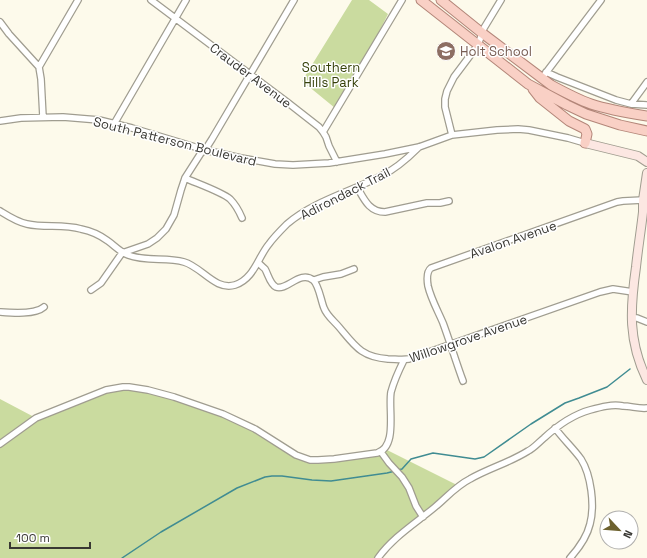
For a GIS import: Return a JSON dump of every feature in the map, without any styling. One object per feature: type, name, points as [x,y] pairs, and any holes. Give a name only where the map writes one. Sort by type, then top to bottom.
[{"type":"main road","points":[[421,0],[528,84],[586,114],[647,131]]},
{"type":"main road","points":[[441,0],[529,68],[544,75],[551,85],[578,99],[592,104],[647,116]]},
{"type":"main road","points":[[528,84],[537,95],[555,110],[569,121],[584,129],[587,134],[585,143],[640,157],[647,162]]},
{"type":"main road","points":[[647,173],[631,318],[634,346],[647,380]]},
{"type":"street","points":[[39,67],[78,0]]},
{"type":"street","name":"Crauder Avenue","points":[[151,0],[319,127],[326,137],[337,162]]},
{"type":"street","points":[[114,124],[186,0]]},
{"type":"street","points":[[92,290],[101,283],[122,253],[148,244],[166,229],[174,215],[185,178],[200,153],[205,150],[294,0]]},
{"type":"street","points":[[323,132],[402,0]]},
{"type":"street","points":[[452,135],[445,107],[447,91],[454,77],[478,45],[482,33],[501,0]]},
{"type":"street","points":[[601,0],[544,75],[557,77],[616,100],[631,104],[647,105]]},
{"type":"street","points":[[0,22],[39,67],[43,117]]},
{"type":"street","points":[[631,104],[647,82]]},
{"type":"street","name":"South Patterson Boulevard","points":[[0,121],[43,117],[85,118],[114,124],[205,150],[256,162],[293,165],[337,162],[388,154],[452,135],[480,131],[518,129],[546,133],[585,143]]},
{"type":"street","name":"Adirondack Trail","points":[[0,211],[18,221],[27,224],[60,226],[85,230],[102,236],[122,253],[131,256],[149,260],[174,260],[187,263],[197,268],[215,281],[229,286],[235,285],[244,280],[253,270],[268,244],[286,225],[295,218],[325,201],[389,172],[419,146]]},
{"type":"street","points":[[185,178],[227,196],[234,204],[242,218]]},
{"type":"street","points":[[357,187],[366,203],[371,208],[380,212],[427,203],[449,201]]},
{"type":"street","name":"Avalon Avenue","points":[[450,345],[430,293],[428,273],[431,268],[617,202],[643,200]]},
{"type":"street","points":[[258,262],[265,269],[272,283],[277,287],[285,286],[300,279],[310,278],[314,280],[341,274],[354,269]]},
{"type":"street","name":"Willowgrove Avenue","points":[[314,280],[324,309],[359,350],[370,356],[378,358],[404,360],[600,292],[613,290],[633,292]]},
{"type":"street","points":[[0,312],[38,311],[44,306]]},
{"type":"street","points":[[631,318],[637,318],[647,322]]},
{"type":"street","points":[[450,345],[463,381]]},
{"type":"street","points":[[0,444],[36,418],[106,390],[129,387],[174,397],[235,418],[296,455],[310,460],[334,459],[381,452],[385,450],[389,441],[391,429],[391,393],[404,360]]},
{"type":"street","points":[[378,558],[391,543],[469,479],[528,451],[566,420],[589,410],[614,405],[647,408]]},
{"type":"street","points":[[555,428],[585,467],[591,489],[592,514],[590,524],[582,542],[570,558]]},
{"type":"street","points":[[381,452],[389,463],[402,476],[409,488],[416,506],[423,517]]},
{"type":"green space","name":"Southern Hills Park","points":[[352,0],[369,0],[388,14],[335,108],[302,81]]},
{"type":"green space","points":[[129,387],[223,413],[310,460],[385,449],[459,486],[403,533],[378,558],[0,558],[0,399],[36,418],[93,395]]},
{"type":"waterway","points":[[398,470],[402,469],[411,459],[433,453],[475,459],[484,457],[531,424],[565,403],[607,387],[630,369]]},
{"type":"waterway","points":[[122,558],[161,532],[237,488],[265,477],[282,476],[331,481],[395,471]]},
{"type":"place","name":"Holt School","points":[[446,51]]}]
